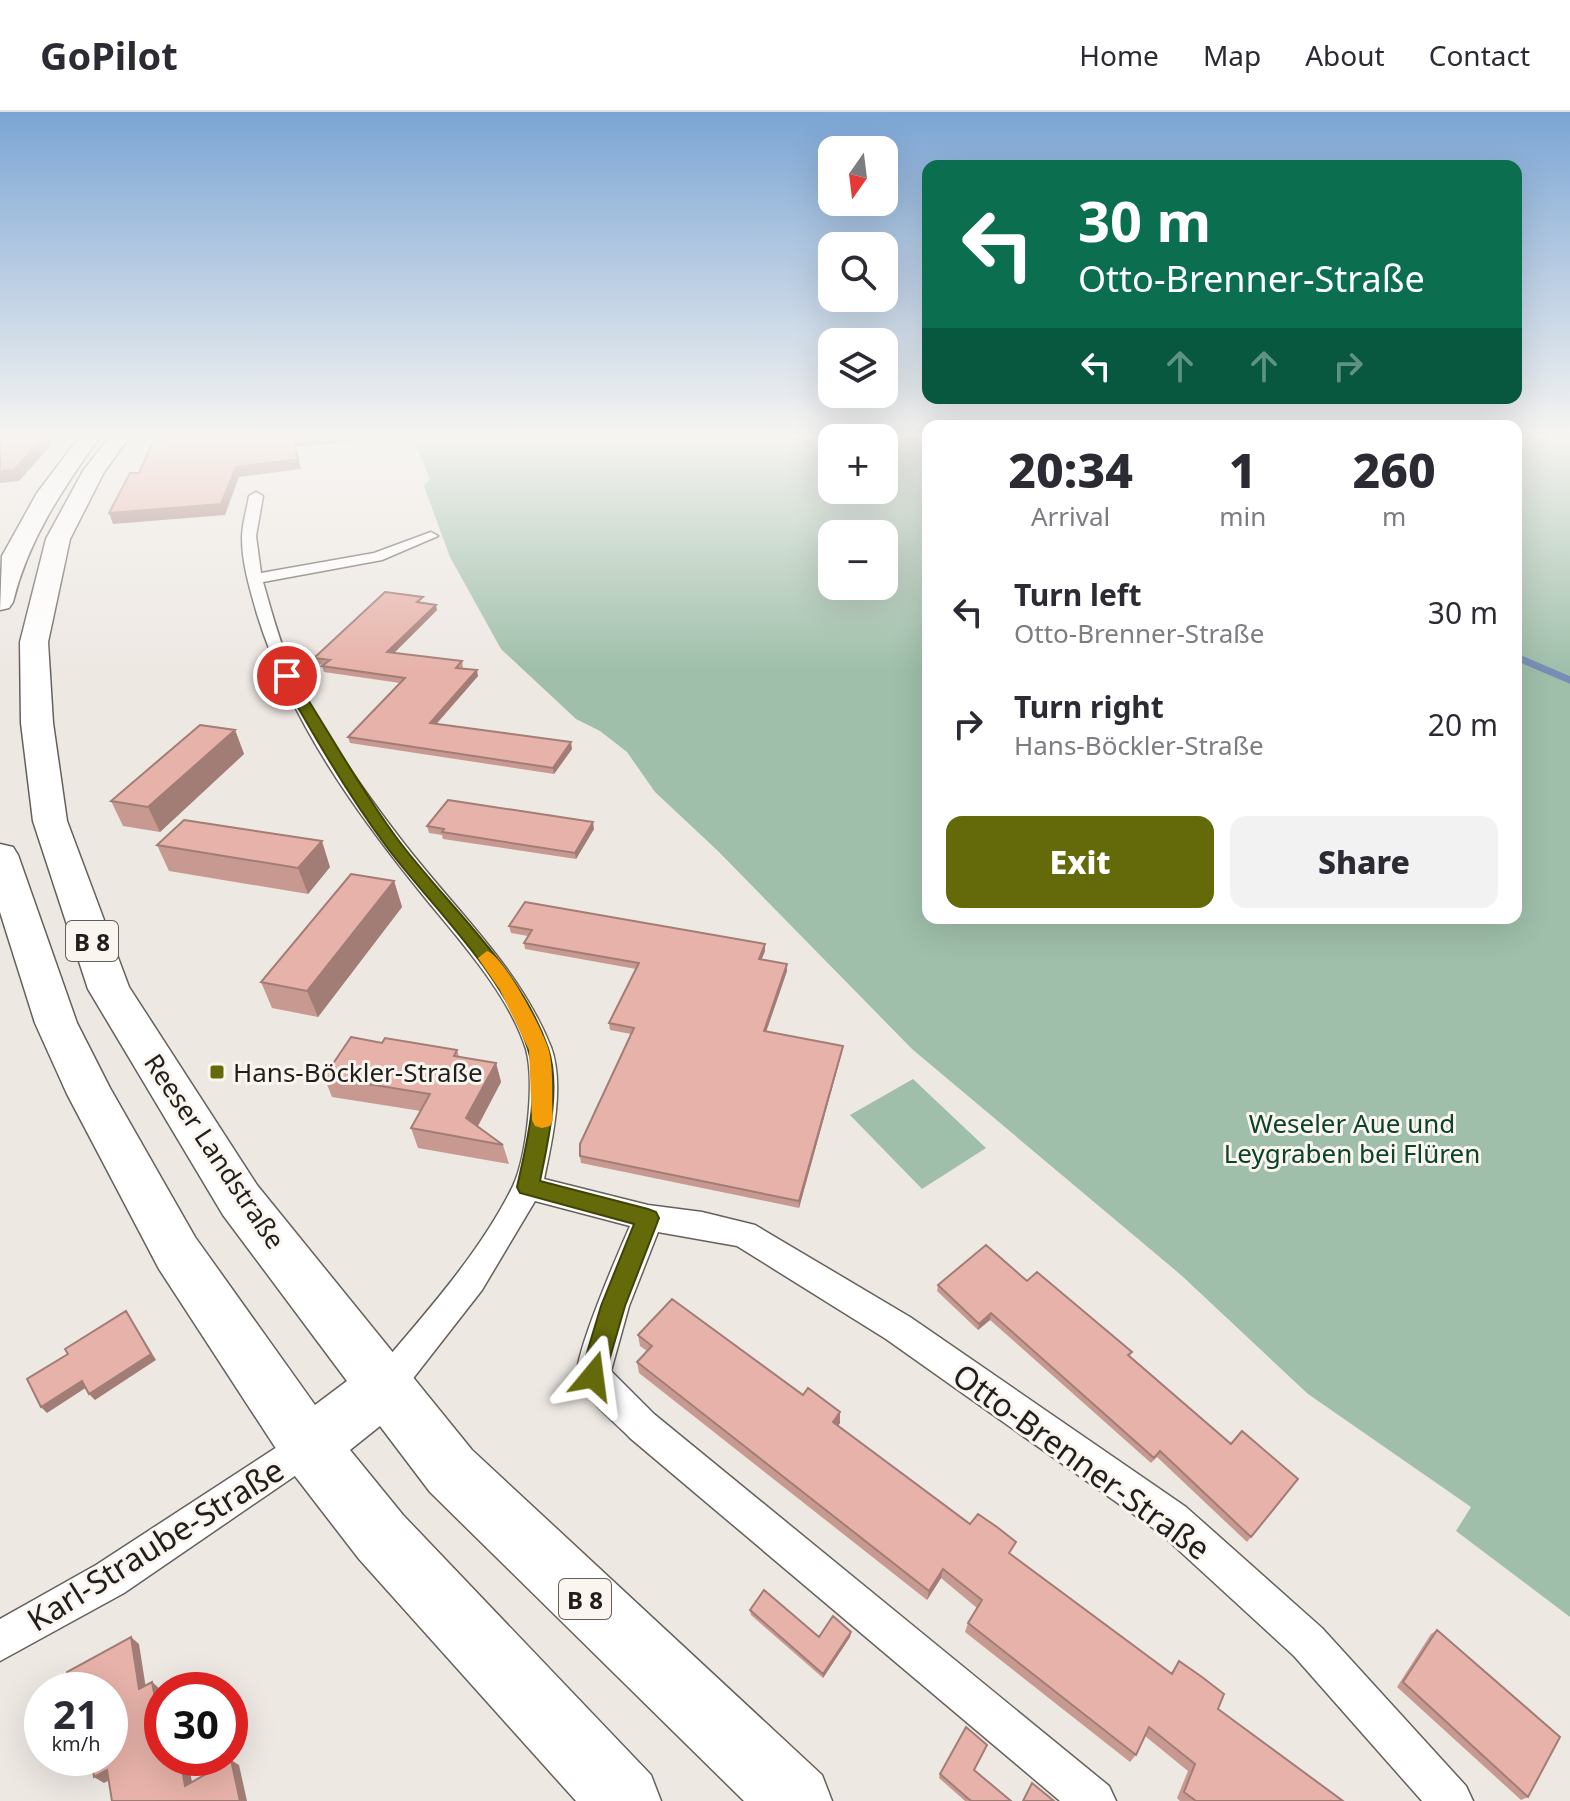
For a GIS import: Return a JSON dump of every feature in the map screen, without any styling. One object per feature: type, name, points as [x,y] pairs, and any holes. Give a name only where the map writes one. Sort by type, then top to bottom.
[{"type":"main road","points":[[0,602],[20,543],[36,514]]},
{"type":"main road","name":"Reeser Landstraße","points":[[71,514],[58,539],[34,642],[37,723],[50,821],[109,989],[240,1200],[451,1471],[796,1801]]},
{"type":"main road","name":"B 8","points":[[0,855],[56,1023],[90,1094],[177,1253],[309,1446],[381,1537],[625,1801]]},
{"type":"main road","points":[[309,1446],[385,1387]]},
{"type":"street","points":[[253,514],[249,536],[254,579],[280,661],[300,702],[341,770],[392,843],[508,988],[539,1050],[544,1113],[528,1187],[471,1280],[435,1329],[385,1387]]},
{"type":"street","points":[[254,579],[377,557],[431,536]]},
{"type":"street","name":"Otto-Brenner-Straße","points":[[528,1187],[648,1218],[744,1234],[898,1328],[1173,1520],[1308,1642],[1451,1801]]},
{"type":"street","points":[[648,1218],[613,1306],[593,1376],[642,1426],[1094,1801]]},
{"type":"street","name":"Karl-Straube-Straße","points":[[0,1641],[110,1579],[309,1446]]},
{"type":"green space","name":"Weseler Aue und Leygraben bei Flüren","points":[[434,514],[922,514],[922,924],[1522,924],[1522,514],[1570,514],[1570,1617],[1456,1531],[1471,1507],[1308,1394],[1181,1275],[912,1049],[718,851],[655,792],[627,752],[600,731],[576,719],[501,649],[450,557]]},
{"type":"green space","points":[[913,1079],[986,1148],[922,1189],[850,1115]]},
{"type":"building","points":[[385,592],[423,597],[417,602],[436,605],[387,652],[462,661],[456,668],[477,670],[430,723],[571,742],[553,768],[348,737],[405,678],[322,666],[330,660],[314,658]]},
{"type":"building","points":[[200,725],[235,730],[148,807],[111,801]]},
{"type":"building","points":[[448,800],[593,822],[575,853],[442,832],[444,829],[427,826]]},
{"type":"building","points":[[184,820],[322,841],[298,868],[157,845]]},
{"type":"building","points":[[351,874],[394,881],[307,991],[261,982]]},
{"type":"building","points":[[525,902],[765,944],[759,959],[787,964],[764,1031],[843,1046],[799,1201],[580,1156],[580,1144],[634,1028],[609,1023],[639,963],[524,943],[532,930],[509,926]]},
{"type":"building","points":[[351,1037],[382,1043],[385,1038],[457,1050],[454,1056],[496,1063],[466,1118],[503,1145],[411,1128],[430,1094],[324,1077]]},
{"type":"building","points":[[986,1245],[1027,1281],[1037,1272],[1132,1352],[1128,1355],[1231,1444],[1242,1431],[1298,1479],[1251,1537],[1160,1451],[1154,1458],[991,1313],[979,1324],[938,1285]]},
{"type":"building","points":[[672,1299],[803,1395],[808,1388],[840,1412],[833,1422],[970,1524],[978,1514],[997,1527],[1016,1542],[1009,1553],[1172,1674],[1179,1661],[1202,1677],[1224,1694],[1218,1709],[1343,1801],[1196,1801],[1184,1792],[1195,1764],[1149,1727],[1136,1755],[968,1623],[982,1600],[943,1569],[929,1591],[637,1362],[652,1346],[638,1335]]},
{"type":"building","points":[[126,1311],[151,1354],[89,1394],[82,1381],[41,1407],[27,1379],[68,1354],[65,1349]]},
{"type":"building","points":[[764,1590],[819,1637],[833,1616],[851,1632],[823,1674],[750,1610]]},
{"type":"building","points":[[1437,1630],[1560,1737],[1528,1797],[1403,1682]]},
{"type":"building","points":[[131,1637],[139,1689],[144,1686],[144,1776],[183,1776],[185,1786],[203,1776],[235,1776],[240,1801],[112,1801],[108,1776],[128,1776],[128,1672],[67,1672]]},
{"type":"building","points":[[966,1727],[987,1745],[974,1770],[1011,1801],[971,1801],[940,1774]]},
{"type":"building","points":[[1032,1783],[1054,1801],[1023,1801]]},
{"type":"waterway","points":[[1522,660],[1570,680]]},
{"type":"slow traffic","points":[[487,958],[508,988],[539,1050],[542,1120]]},
{"type":"place","name":"Hans-Böckler-Straße","points":[[217,1072]]},
{"type":"route","points":[[287,676],[341,770],[392,843],[508,988],[539,1050],[544,1113],[528,1187],[648,1218],[613,1306],[593,1376]]}]
